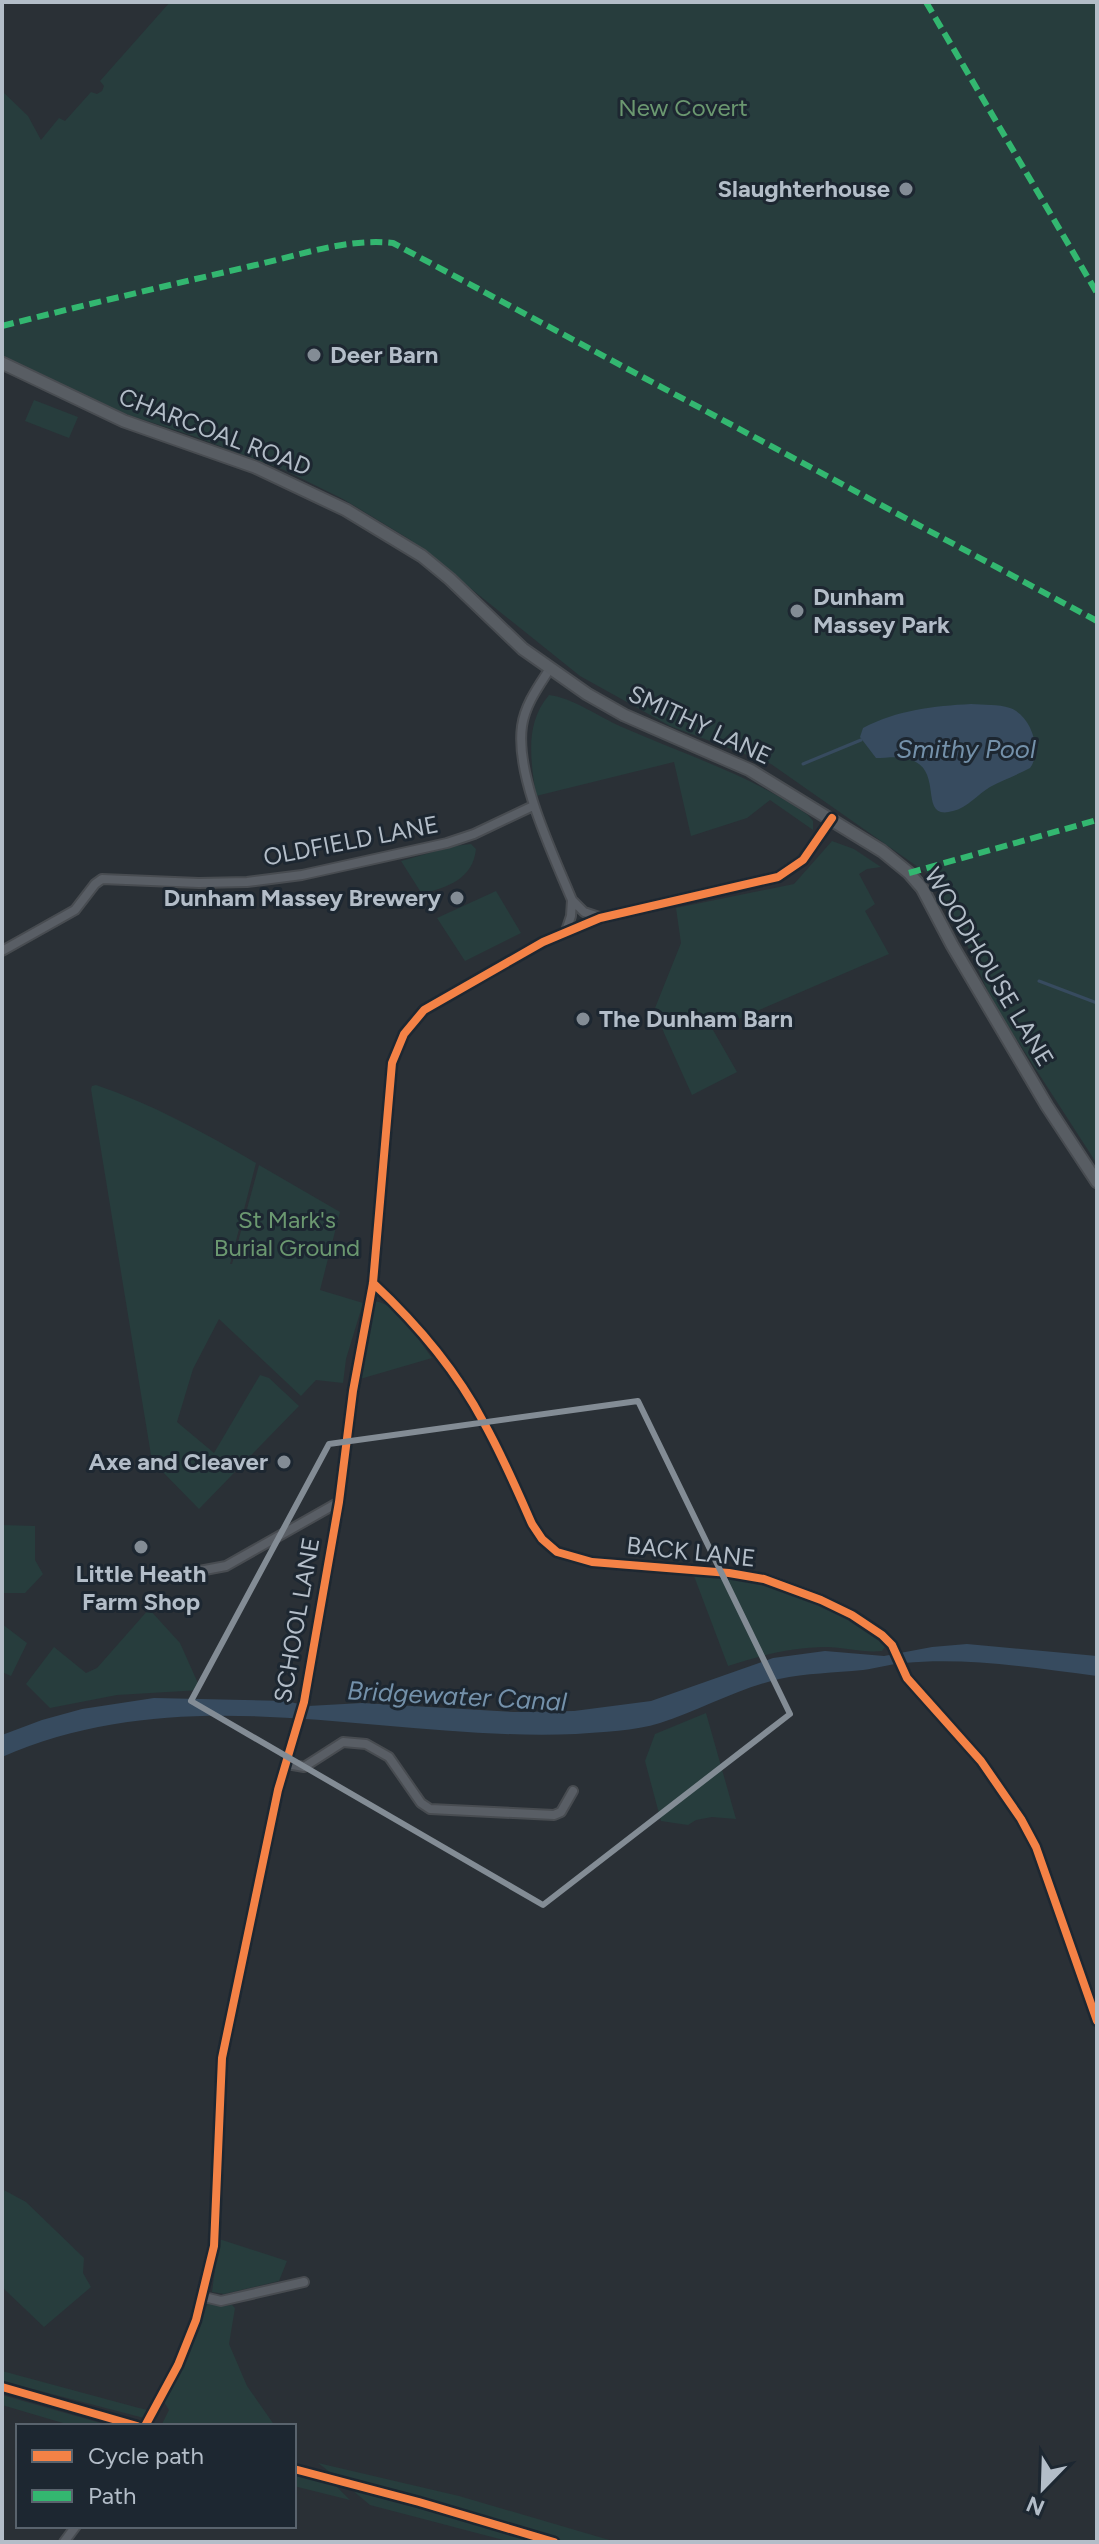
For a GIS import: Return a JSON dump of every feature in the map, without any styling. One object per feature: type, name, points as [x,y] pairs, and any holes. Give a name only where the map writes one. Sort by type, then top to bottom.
[{"type":"main road","name":"CHARCOAL ROAD","points":[[2,363],[124,421],[255,467],[346,510],[422,556],[549,670]]},
{"type":"main road","name":"SMITHY LANE","points":[[549,670],[624,715],[750,770],[832,818]]},
{"type":"main road","name":"WOODHOUSE LANE","points":[[832,818],[882,851],[922,888],[1047,1106],[1097,1182]]},
{"type":"street","points":[[549,670],[530,702],[522,724],[522,749],[533,806],[572,900],[584,912],[600,918],[778,877],[803,860],[832,818]]},
{"type":"street","name":"OLDFIELD LANE","points":[[2,951],[75,910],[102,879],[199,883],[247,882],[302,875],[447,843],[474,834],[533,806]]},
{"type":"street","points":[[566,931],[572,900]]},
{"type":"street","name":"SCHOOL LANE","points":[[146,2424],[178,2365],[204,2297],[214,2246],[222,2058],[278,1790],[304,1702],[339,1502],[353,1391],[373,1283],[392,1063],[404,1034],[424,1010],[510,959],[600,918]]},
{"type":"street","name":"BACK LANE","points":[[373,1283],[410,1321],[468,1395],[532,1524],[542,1539],[557,1552],[592,1562],[729,1573],[764,1579],[852,1615],[882,1635],[895,1650],[904,1673],[981,1761],[1036,1847],[1097,2021]]},
{"type":"street","points":[[194,1572],[226,1566],[339,1502]]},
{"type":"street","points":[[287,1764],[304,1767],[343,1742],[366,1744],[389,1757],[421,1803],[430,1809],[554,1815],[561,1812],[573,1791]]},
{"type":"street","points":[[204,2297],[221,2301],[304,2282]]},
{"type":"highlighted area","points":[[638,1401],[790,1714],[543,1905],[191,1701],[329,1444]]},
{"type":"green space","name":"Dunham Massey Park","points":[[170,2],[1097,2],[1097,1164],[993,1003],[963,936],[928,874],[771,764],[670,726],[580,676],[409,539],[343,499],[284,470],[126,414],[2,355],[2,91],[28,116],[41,140],[59,118],[65,121],[91,92],[97,94],[102,91],[104,86],[100,81]]},
{"type":"green space","points":[[34,400],[78,417],[69,438],[25,421]]},
{"type":"green space","points":[[549,695],[577,704],[622,727],[764,788],[808,815],[813,821],[813,830],[770,800],[747,818],[691,836],[674,762],[536,796],[531,743],[536,718]]},
{"type":"green space","points":[[832,841],[854,849],[881,867],[859,874],[875,904],[865,911],[889,954],[713,1030],[737,1072],[692,1095],[655,1008],[681,943],[676,908],[794,884]]},
{"type":"green space","points":[[471,844],[476,849],[474,859],[464,875],[450,885],[422,894],[401,861],[454,846]]},
{"type":"green space","points":[[496,891],[521,933],[465,961],[437,918]]},
{"type":"green space","name":"St Mark's Burial Ground","points":[[96,1085],[178,1120],[256,1163],[230,1264],[259,1165],[340,1212],[320,1290],[363,1303],[346,1359],[343,1383],[316,1380],[301,1396],[219,1319],[193,1369],[177,1422],[214,1453],[260,1375],[269,1378],[299,1406],[199,1509],[155,1464],[151,1455],[91,1089]]},
{"type":"green space","points":[[375,1301],[401,1316],[432,1358],[360,1379]]},
{"type":"green space","points":[[2,1525],[35,1526],[35,1560],[43,1574],[25,1593],[2,1593]]},
{"type":"green space","points":[[694,1576],[745,1582],[796,1594],[844,1615],[886,1645],[882,1651],[813,1647],[728,1666]]},
{"type":"green space","points":[[149,1609],[180,1643],[201,1690],[117,1695],[50,1708],[26,1684],[54,1647],[86,1673],[97,1668]]},
{"type":"green space","points":[[2,1624],[27,1643],[11,1676],[2,1672]]},
{"type":"green space","points":[[706,1713],[736,1819],[712,1817],[688,1825],[661,1821],[645,1761],[655,1734]]},
{"type":"green space","points":[[2,2189],[26,2202],[84,2258],[83,2273],[91,2287],[44,2327],[2,2287]]},
{"type":"green space","points":[[219,2239],[287,2261],[279,2281],[224,2294],[212,2292]]},
{"type":"green space","points":[[208,2302],[220,2306],[232,2305],[235,2308],[229,2344],[247,2386],[274,2424],[162,2424],[169,2410],[164,2402],[185,2363]]},
{"type":"green space","points":[[2,2371],[148,2410],[144,2418],[2,2381]]},
{"type":"green space","points":[[2,2395],[104,2424],[66,2424],[2,2405]]},
{"type":"green space","points":[[318,2463],[459,2496],[616,2542],[567,2542],[335,2476]]},
{"type":"green space","points":[[296,2475],[335,2485],[350,2500],[296,2486]]},
{"type":"green space","points":[[352,2490],[541,2542],[511,2542],[370,2505]]},
{"type":"water","name":"Smithy Pool","points":[[971,704],[1010,708],[1024,718],[1033,734],[1034,761],[1030,768],[990,787],[953,811],[936,809],[923,767],[905,758],[876,758],[860,737],[863,728],[902,713]]},
{"type":"water","points":[[967,1644],[1097,1656],[1097,1676],[977,1662],[904,1663],[779,1679],[660,1723],[618,1731],[503,1734],[286,1718],[215,1716],[144,1720],[73,1733],[2,1757],[2,1735],[82,1709],[154,1698],[286,1701],[308,1706],[362,1703],[514,1712],[574,1711],[651,1701],[773,1658],[825,1651],[884,1656]]},
{"type":"waterway","points":[[803,764],[861,740]]},
{"type":"waterway","points":[[1039,981],[1097,1003]]},
{"type":"marked path","points":[[926,2],[1097,293]]},
{"type":"marked path","points":[[2,326],[326,248],[360,243],[393,243],[1097,621]]},
{"type":"marked path","points":[[909,873],[1097,820]]},
{"type":"cycle path","points":[[146,2424],[178,2365],[196,2320],[214,2246],[222,2058],[278,1790],[304,1702],[373,1283],[392,1063],[404,1034],[424,1010],[543,942],[600,918],[778,877],[803,860],[832,818]]},
{"type":"cycle path","points":[[373,1283],[420,1331],[461,1384],[497,1448],[532,1524],[542,1539],[557,1552],[592,1562],[729,1573],[764,1579],[852,1615],[892,1645],[907,1678],[981,1761],[1021,1819],[1036,1847],[1097,2021]]},
{"type":"cycle path","points":[[2,2387],[130,2424]]},
{"type":"cycle path","points":[[296,2470],[554,2542]]},
{"type":"place","name":"Slaughterhouse","points":[[906,189]]},
{"type":"place","name":"Deer Barn","points":[[314,355]]},
{"type":"place","name":"Dunham Massey Park","points":[[797,611]]},
{"type":"place","name":"Dunham Massey Brewery","points":[[457,898]]},
{"type":"place","name":"The Dunham Barn","points":[[583,1019]]},
{"type":"place","name":"Axe and Cleaver","points":[[284,1462]]},
{"type":"place","name":"Little Heath Farm Shop","points":[[141,1547]]},
{"type":"park label","name":"New Covert","points":[[683,108]]},
{"type":"water label","name":"Bridgewater Canal","points":[[457,1696]]}]
